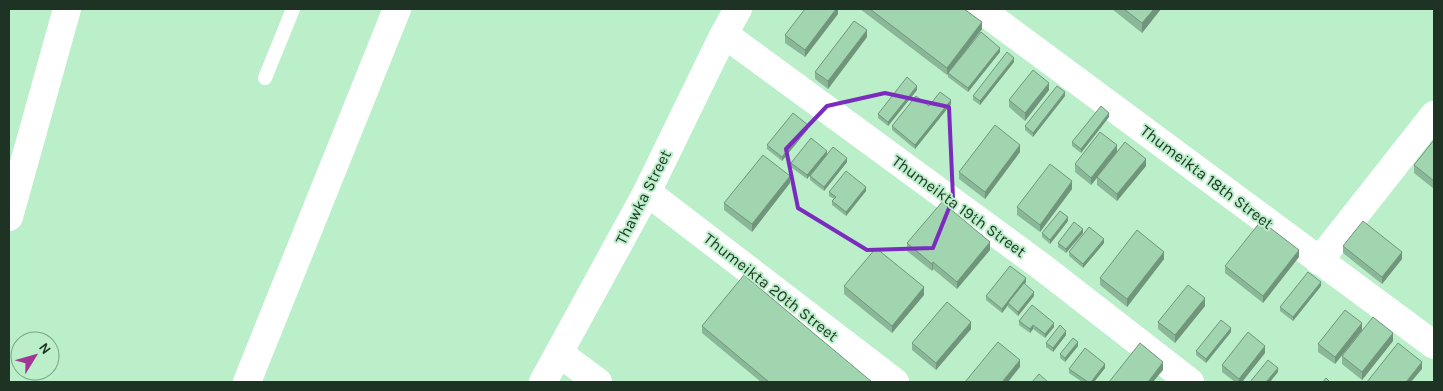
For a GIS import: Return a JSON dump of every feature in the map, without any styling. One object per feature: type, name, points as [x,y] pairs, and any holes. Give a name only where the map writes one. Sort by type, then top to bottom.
[{"type":"street","points":[[9,217],[67,9]]},
{"type":"street","points":[[247,382],[397,9]]},
{"type":"street","name":"Thawka Street","points":[[543,382],[647,192],[738,9]]},
{"type":"street","name":"Thumeikta 18th Street","points":[[980,9],[1434,345]]},
{"type":"street","name":"Thumeikta 19th Street","points":[[724,34],[1042,267],[1190,382]]},
{"type":"street","points":[[1319,261],[1434,115]]},
{"type":"street","name":"Thumeikta 20th Street","points":[[647,192],[895,382]]},
{"type":"street","points":[[559,353],[598,382]]},
{"type":"lane","points":[[265,78],[293,9]]},
{"type":"highlighted area","points":[[885,93],[949,107],[953,198],[933,248],[867,250],[798,208],[786,149],[827,106]]},
{"type":"building","points":[[805,9],[836,9],[805,50],[785,35]]},
{"type":"building","points":[[870,9],[964,9],[982,22],[947,68]]},
{"type":"building","points":[[1124,9],[1154,9],[1142,23]]},
{"type":"building","points":[[854,21],[867,30],[828,81],[815,72]]},
{"type":"building","points":[[981,32],[1000,48],[968,88],[948,73]]},
{"type":"building","points":[[1007,52],[1014,58],[980,101],[973,96]]},
{"type":"building","points":[[1033,70],[1049,83],[1025,113],[1009,100]]},
{"type":"building","points":[[907,77],[917,86],[888,122],[878,114]]},
{"type":"building","points":[[1057,86],[1065,92],[1033,133],[1025,126]]},
{"type":"building","points":[[940,92],[951,100],[915,145],[892,126],[916,96],[929,106]]},
{"type":"building","points":[[1101,106],[1109,113],[1081,149],[1072,142]]},
{"type":"building","points":[[793,113],[808,125],[782,157],[767,145]]},
{"type":"building","points":[[995,125],[1020,145],[985,192],[959,172]]},
{"type":"building","points":[[1100,132],[1117,145],[1091,178],[1075,164]]},
{"type":"building","points":[[811,138],[827,151],[807,175],[791,163]]},
{"type":"building","points":[[1434,140],[1434,181],[1414,165]]},
{"type":"building","points":[[1125,142],[1146,159],[1117,194],[1097,177]]},
{"type":"building","points":[[833,147],[847,158],[824,187],[810,176]]},
{"type":"building","points":[[763,155],[790,176],[752,224],[724,203]]},
{"type":"building","points":[[1050,164],[1072,181],[1040,225],[1017,207]]},
{"type":"building","points":[[846,171],[866,187],[846,212],[832,201],[836,197],[829,192]]},
{"type":"building","points":[[942,202],[990,242],[957,282],[907,243]]},
{"type":"building","points":[[1060,211],[1068,217],[1050,240],[1042,233]]},
{"type":"building","points":[[1261,221],[1299,250],[1263,296],[1225,266]]},
{"type":"building","points":[[1363,221],[1402,252],[1382,277],[1343,246]]},
{"type":"building","points":[[1074,222],[1083,229],[1066,249],[1058,243]]},
{"type":"building","points":[[1089,227],[1104,239],[1083,264],[1069,252]]},
{"type":"building","points":[[1137,230],[1164,252],[1127,299],[1100,278]]},
{"type":"building","points":[[876,248],[924,287],[892,326],[844,286]]},
{"type":"building","points":[[1010,266],[1026,278],[1002,309],[986,296]]},
{"type":"building","points":[[1308,272],[1321,282],[1293,317],[1280,307]]},
{"type":"building","points":[[744,275],[872,382],[769,382],[702,326]]},
{"type":"building","points":[[1024,283],[1034,292],[1018,312],[1008,303]]},
{"type":"building","points":[[1188,285],[1205,298],[1175,335],[1158,322]]},
{"type":"building","points":[[947,302],[971,322],[936,363],[912,343]]},
{"type":"building","points":[[1032,305],[1054,323],[1045,334],[1033,325],[1030,329],[1019,321]]},
{"type":"building","points":[[1345,310],[1362,323],[1335,357],[1318,344]]},
{"type":"building","points":[[1373,317],[1393,333],[1362,372],[1342,356]]},
{"type":"building","points":[[1221,320],[1231,328],[1206,359],[1196,351]]},
{"type":"building","points":[[1060,325],[1066,331],[1053,348],[1046,343]]},
{"type":"building","points":[[1248,332],[1265,346],[1239,379],[1222,365]]},
{"type":"building","points":[[1073,338],[1078,342],[1065,358],[1060,354]]},
{"type":"building","points":[[998,342],[1020,360],[1002,382],[965,382]]},
{"type":"building","points":[[1140,343],[1163,362],[1148,382],[1109,382]]},
{"type":"building","points":[[1398,343],[1422,362],[1406,382],[1367,382]]},
{"type":"building","points":[[1085,348],[1105,364],[1091,382],[1088,382],[1069,369]]},
{"type":"building","points":[[1268,360],[1278,368],[1266,382],[1250,382]]},
{"type":"building","points":[[1039,374],[1048,382],[1032,382]]}]
